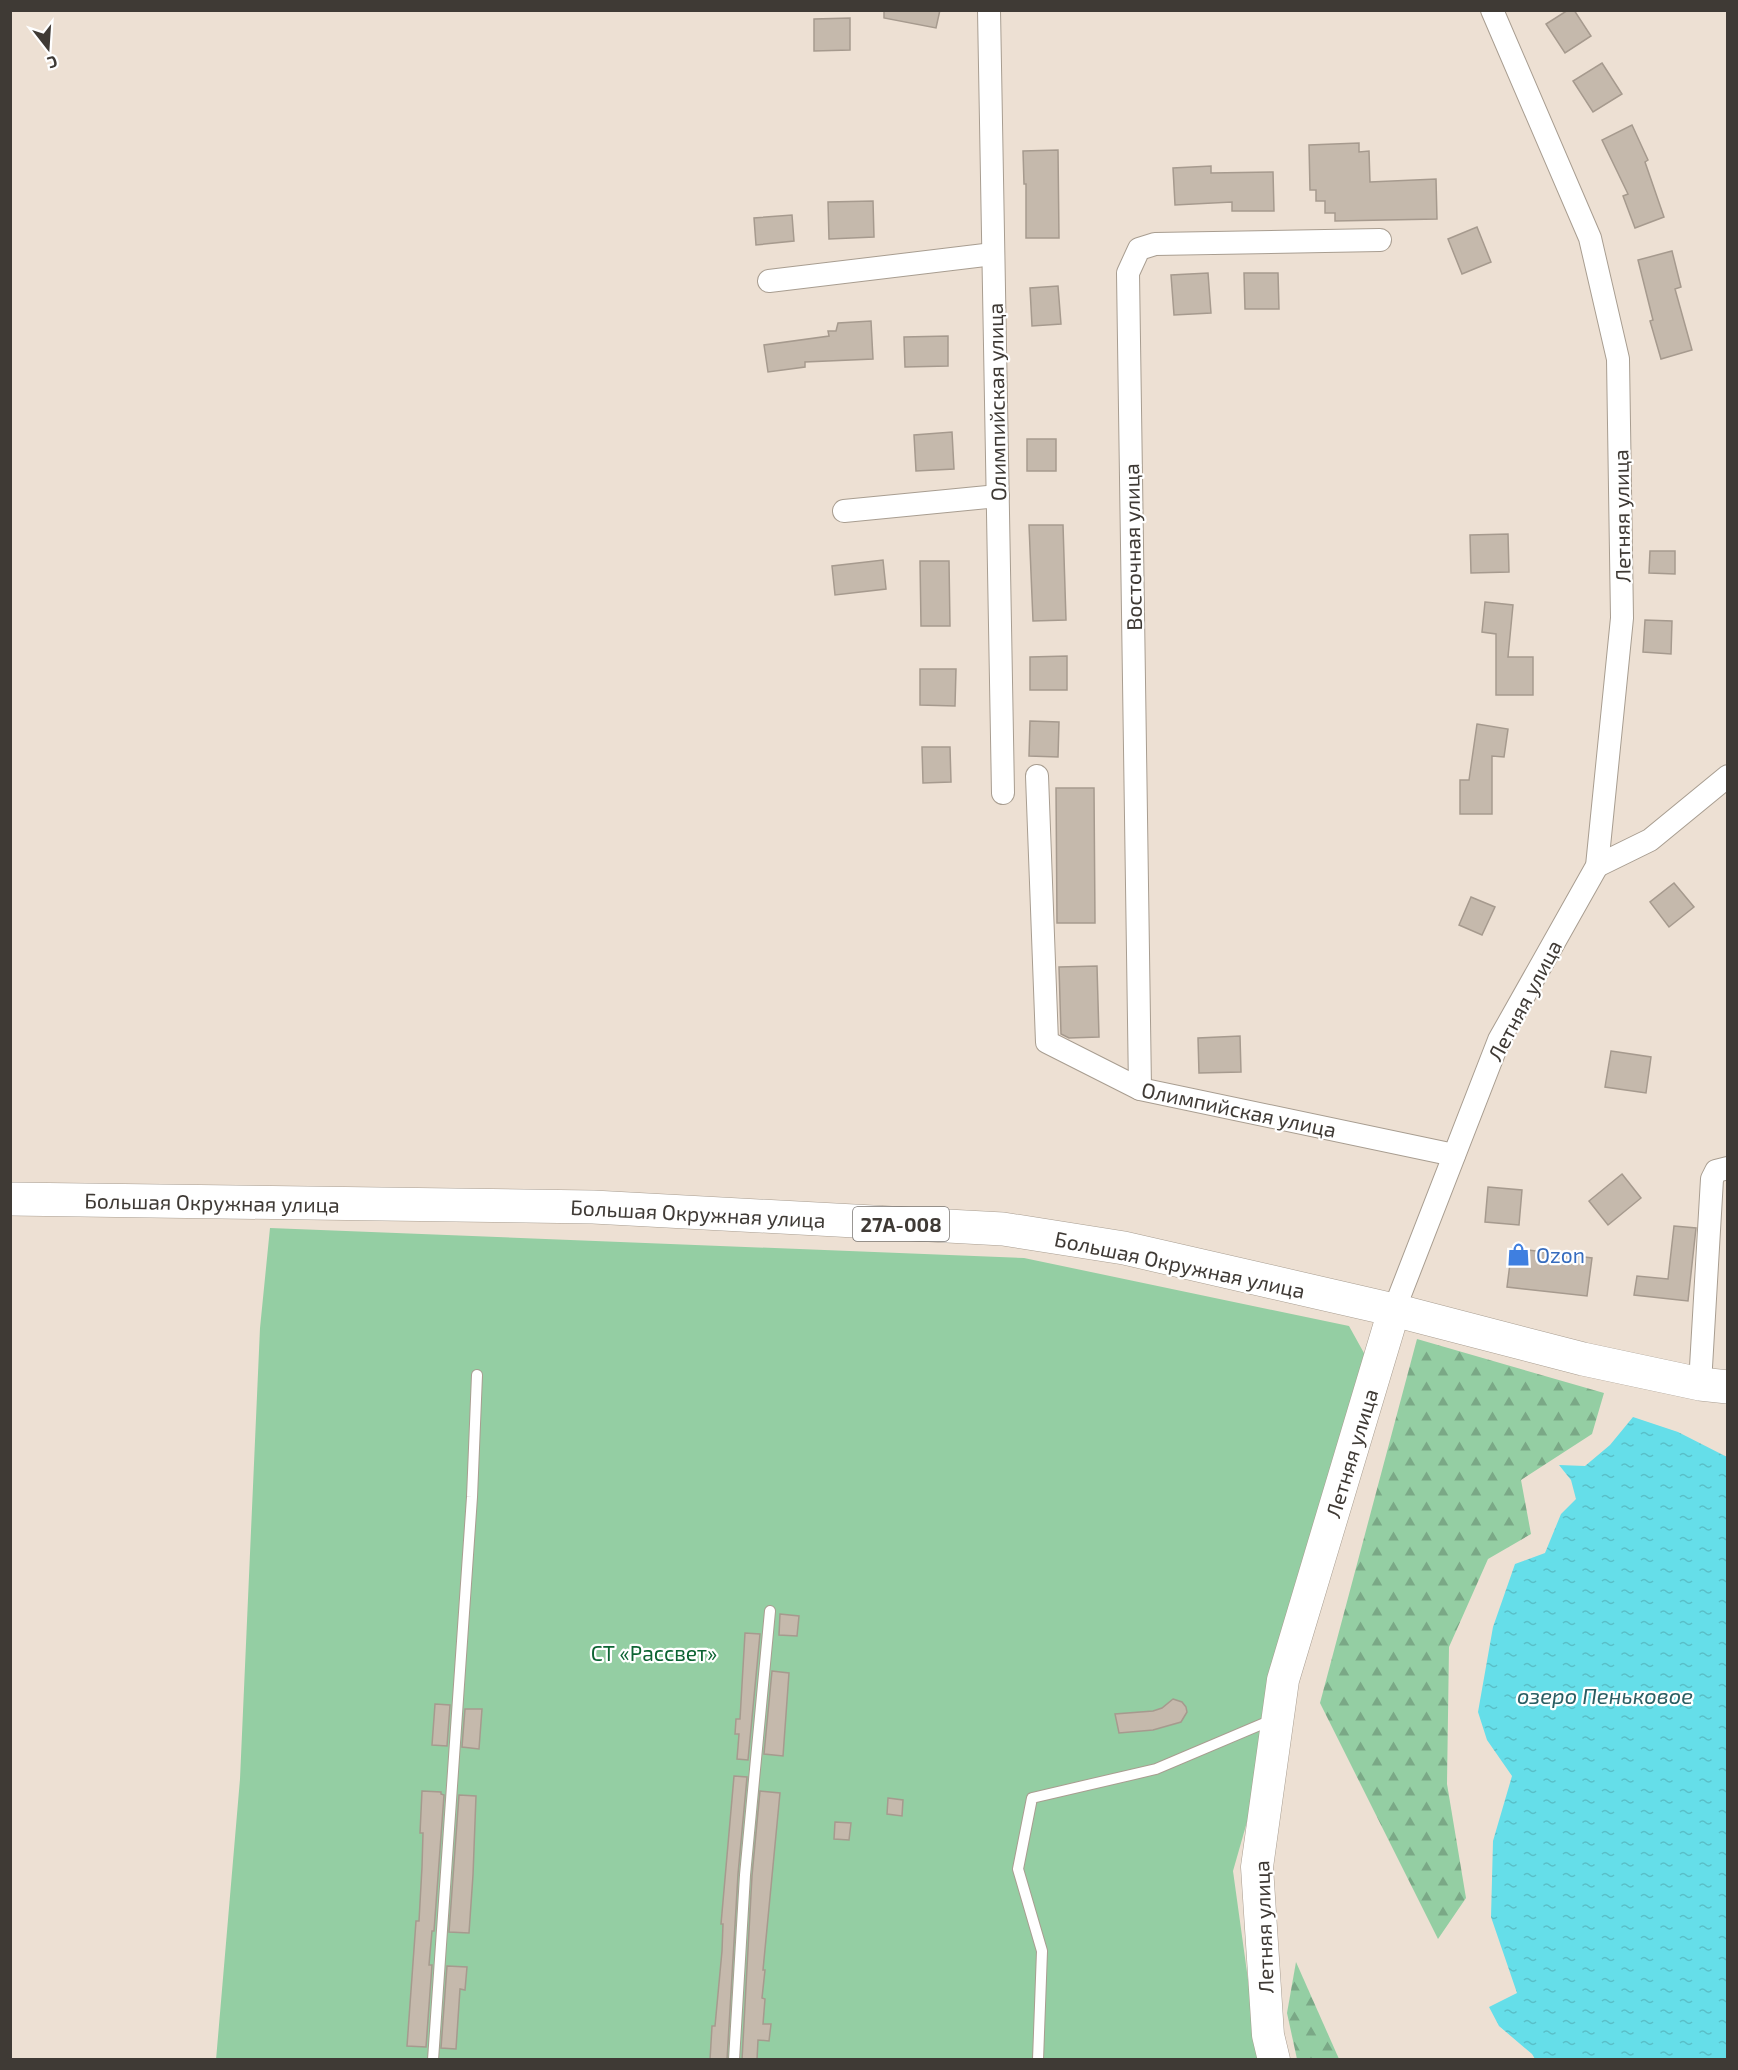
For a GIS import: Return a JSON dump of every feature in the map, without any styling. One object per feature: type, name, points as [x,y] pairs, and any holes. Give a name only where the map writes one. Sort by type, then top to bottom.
[{"type":"main road","name":"Большая Окружная улица","points":[[10,1199],[593,1207],[1003,1229],[1124,1248],[1394,1310],[1583,1359],[1714,1385]]},
{"type":"street","name":"Олимпийская улица","points":[[989,10],[1003,793]]},
{"type":"street","name":"Летняя улица","points":[[1274,2060],[1268,2035],[1257,1867],[1282,1680],[1394,1310],[1499,1040],[1597,866],[1622,618],[1618,359],[1590,238],[1492,10]]},
{"type":"street","name":"Восточная улица","points":[[1140,1089],[1128,273],[1139,249],[1155,244],[1380,240]]},
{"type":"street","points":[[769,281],[993,254]]},
{"type":"street","points":[[844,512],[998,496]]},
{"type":"street","name":"Олимпийская улица","points":[[1037,776],[1047,1042],[1140,1089],[1454,1155]]},
{"type":"street","points":[[1597,866],[1650,840],[1728,776]]},
{"type":"street","points":[[1714,1385],[1712,1179],[1716,1171],[1728,1168]]},
{"type":"lane","points":[[433,2060],[470,1533],[477,1375]]},
{"type":"lane","points":[[734,2060],[745,1875],[770,1611]]},
{"type":"lane","points":[[1038,2060],[1042,1951],[1018,1869],[1032,1798],[1156,1769],[1278,1717]]},
{"type":"green space","name":"СТ «Рассвет»","points":[[270,1228],[1024,1258],[1349,1326],[1375,1373],[1233,1871],[1259,2059],[216,2060],[240,1779],[260,1328]]},
{"type":"green space","points":[[1417,1339],[1604,1393],[1592,1434],[1521,1480],[1531,1534],[1488,1559],[1449,1647],[1447,1784],[1466,1898],[1438,1939],[1320,1703]]},
{"type":"green space","points":[[1296,1962],[1339,2059],[1297,2059],[1287,2013]]},
{"type":"water","name":"озеро Пеньковое","points":[[1633,1417],[1678,1432],[1727,1457],[1727,2059],[1535,2059],[1499,2026],[1489,2007],[1517,1993],[1491,1917],[1493,1841],[1512,1776],[1487,1740],[1478,1712],[1493,1627],[1515,1564],[1545,1553],[1561,1514],[1576,1499],[1571,1480],[1559,1465],[1585,1466],[1610,1445]]},
{"type":"building","points":[[884,10],[940,10],[936,28],[884,18]]},
{"type":"building","points":[[1568,10],[1574,10],[1591,36],[1565,53],[1546,24]]},
{"type":"building","points":[[850,18],[850,50],[814,51],[814,19]]},
{"type":"building","points":[[1602,63],[1622,94],[1593,112],[1573,81]]},
{"type":"building","points":[[1632,125],[1648,160],[1645,162],[1664,217],[1635,228],[1623,196],[1628,194],[1602,140]]},
{"type":"building","points":[[1359,143],[1359,152],[1369,151],[1370,182],[1436,179],[1437,219],[1335,221],[1335,213],[1325,213],[1325,201],[1316,201],[1316,190],[1310,190],[1309,145]]},
{"type":"building","points":[[1058,150],[1059,238],[1026,238],[1026,184],[1024,184],[1023,151]]},
{"type":"building","points":[[1211,166],[1211,173],[1273,172],[1274,211],[1232,211],[1232,202],[1175,205],[1173,168]]},
{"type":"building","points":[[873,201],[874,237],[829,239],[828,202]]},
{"type":"building","points":[[792,215],[794,241],[756,245],[754,218]]},
{"type":"building","points":[[1477,227],[1491,262],[1462,274],[1448,239]]},
{"type":"building","points":[[1672,251],[1681,287],[1675,289],[1692,350],[1661,359],[1650,321],[1653,320],[1638,260]]},
{"type":"building","points":[[1208,273],[1211,313],[1174,315],[1171,275]]},
{"type":"building","points":[[1244,273],[1278,273],[1279,309],[1245,309]]},
{"type":"building","points":[[1058,286],[1061,324],[1032,326],[1030,288]]},
{"type":"building","points":[[871,321],[873,359],[805,362],[805,367],[768,372],[764,345],[829,336],[828,331],[836,331],[838,323]]},
{"type":"building","points":[[948,336],[948,366],[905,367],[904,337]]},
{"type":"building","points":[[952,432],[954,469],[916,471],[914,435]]},
{"type":"building","points":[[1027,439],[1056,439],[1056,471],[1027,471]]},
{"type":"building","points":[[1029,525],[1063,525],[1066,620],[1033,621]]},
{"type":"building","points":[[1508,534],[1509,572],[1471,573],[1470,535]]},
{"type":"building","points":[[1650,551],[1675,551],[1675,574],[1649,573]]},
{"type":"building","points":[[883,560],[886,589],[835,595],[832,566]]},
{"type":"building","points":[[920,561],[949,561],[950,626],[921,626]]},
{"type":"building","points":[[1485,602],[1513,605],[1508,657],[1533,657],[1533,695],[1496,695],[1496,634],[1482,632]]},
{"type":"building","points":[[1645,620],[1672,621],[1671,654],[1643,652]]},
{"type":"building","points":[[1067,656],[1067,690],[1030,690],[1030,657]]},
{"type":"building","points":[[920,669],[956,669],[955,706],[920,705]]},
{"type":"building","points":[[1030,721],[1059,722],[1058,757],[1029,756]]},
{"type":"building","points":[[1477,724],[1508,729],[1504,757],[1492,756],[1492,814],[1460,814],[1460,780],[1469,780]]},
{"type":"building","points":[[922,747],[950,747],[951,782],[923,783]]},
{"type":"building","points":[[1056,788],[1094,788],[1095,923],[1057,923]]},
{"type":"building","points":[[1674,883],[1694,907],[1669,927],[1650,902]]},
{"type":"building","points":[[1471,897],[1495,907],[1482,935],[1459,925]]},
{"type":"building","points":[[1097,966],[1099,1037],[1069,1038],[1061,1034],[1059,967]]},
{"type":"building","points":[[1240,1036],[1241,1072],[1199,1073],[1198,1038]]},
{"type":"building","points":[[1611,1051],[1651,1057],[1646,1093],[1605,1087]]},
{"type":"building","points":[[1622,1174],[1641,1198],[1608,1225],[1589,1201]]},
{"type":"building","points":[[1488,1187],[1522,1190],[1519,1225],[1485,1222]]},
{"type":"building","points":[[1674,1226],[1696,1228],[1688,1301],[1634,1295],[1637,1276],[1668,1279]]},
{"type":"building","points":[[1512,1248],[1592,1258],[1587,1296],[1507,1287]]},
{"type":"building","points":[[780,1614],[799,1616],[797,1636],[779,1635]]},
{"type":"building","points":[[745,1633],[760,1634],[748,1760],[737,1759],[739,1734],[735,1734],[736,1719],[740,1719]]},
{"type":"building","points":[[772,1671],[789,1673],[783,1756],[764,1754]]},
{"type":"building","points":[[1173,1699],[1182,1702],[1186,1707],[1187,1712],[1181,1722],[1153,1730],[1119,1733],[1115,1714],[1153,1711],[1162,1708]]},
{"type":"building","points":[[435,1704],[450,1705],[447,1746],[432,1745]]},
{"type":"building","points":[[465,1709],[482,1709],[479,1749],[462,1747]]},
{"type":"building","points":[[734,1776],[747,1777],[738,1874],[727,2060],[710,2060],[722,1951],[723,1924],[721,1924]]},
{"type":"building","points":[[422,1791],[441,1792],[444,1795],[434,1931],[432,1931],[429,1965],[432,1965],[426,2047],[407,2046],[416,1921],[419,1921],[423,1833],[420,1833]]},
{"type":"building","points":[[760,1791],[780,1793],[763,1970],[765,1970],[762,1998],[765,1999],[763,2024],[771,2024],[769,2041],[758,2040],[757,2060],[742,2060],[752,1876]]},
{"type":"building","points":[[459,1795],[476,1796],[469,1933],[449,1932]]},
{"type":"building","points":[[888,1798],[903,1800],[902,1816],[887,1814]]},
{"type":"building","points":[[835,1822],[851,1823],[849,1840],[834,1839]]},
{"type":"building","points":[[447,1966],[467,1967],[465,1990],[460,1989],[456,2049],[441,2048]]},
{"type":"place","name":"Ozon","points":[[1518,1254]]}]
